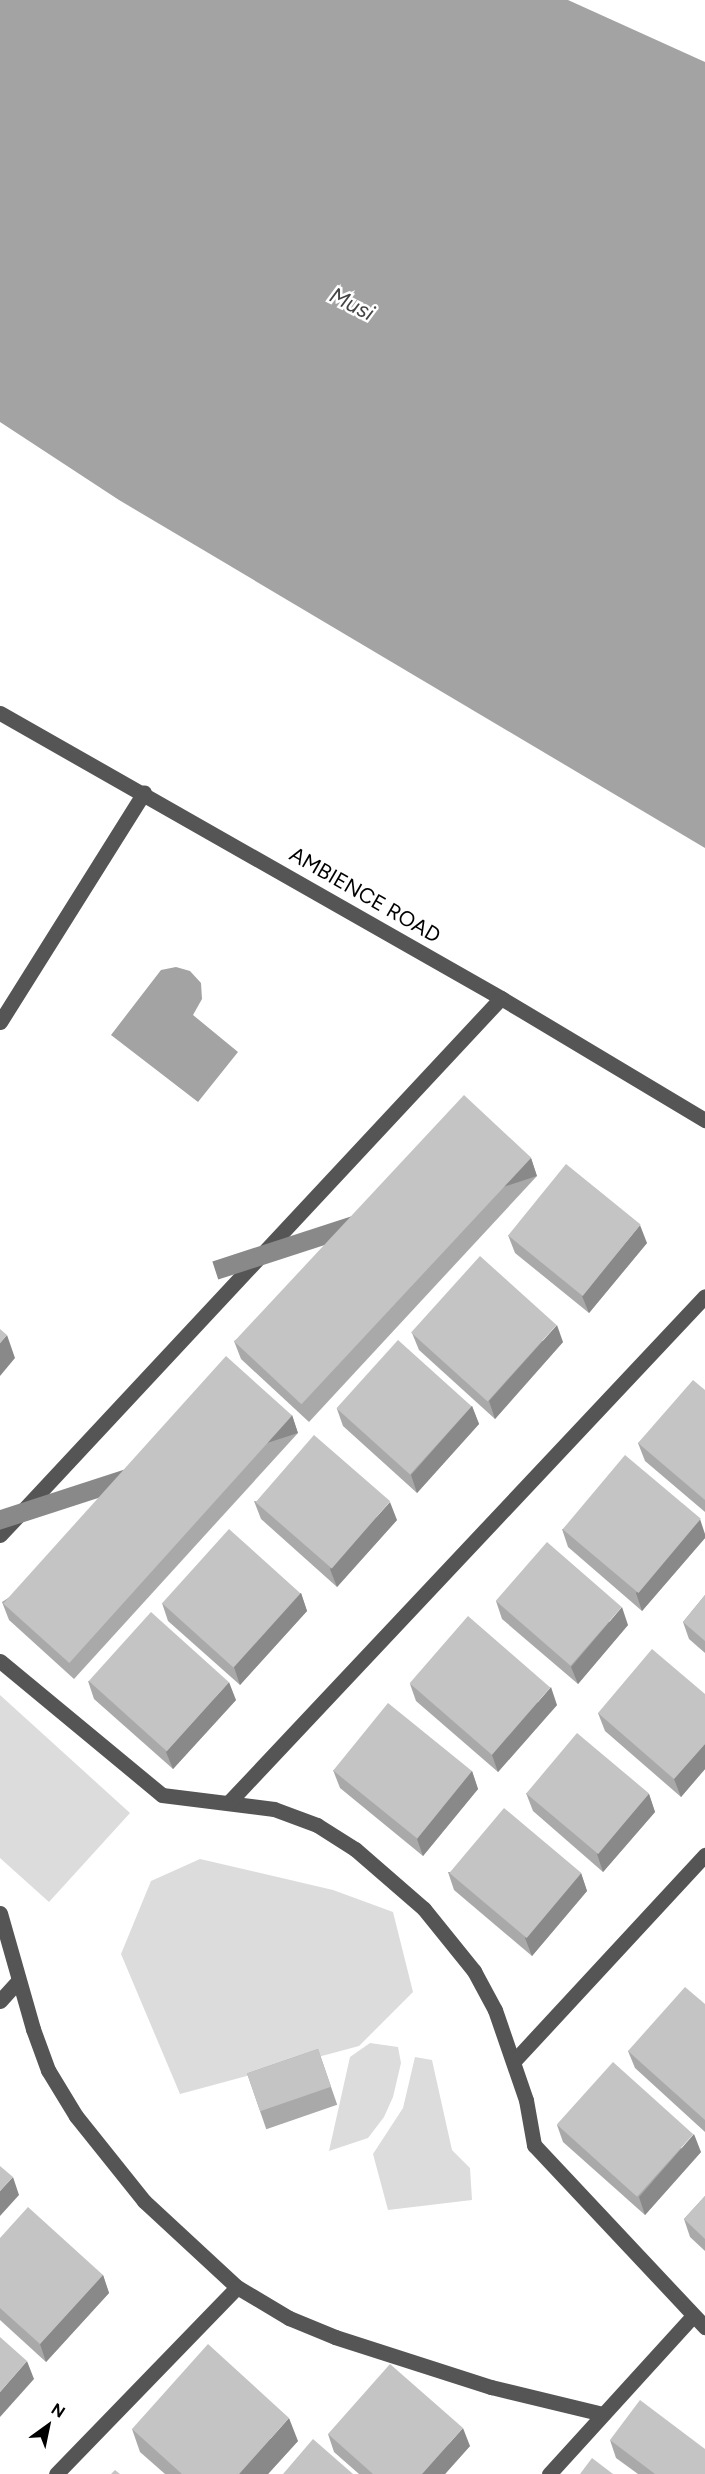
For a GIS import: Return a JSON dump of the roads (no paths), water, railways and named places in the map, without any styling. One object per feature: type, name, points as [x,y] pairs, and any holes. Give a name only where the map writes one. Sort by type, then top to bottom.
[{"type":"street","name":"AMBIENCE ROAD","points":[[0,713],[144,792],[501,998],[705,1120]]},
{"type":"street","points":[[0,1022],[144,792]]},
{"type":"street","points":[[0,1535],[501,998]]},
{"type":"street","points":[[230,1801],[705,1296]]},
{"type":"street","points":[[0,1661],[162,1795],[230,1801],[274,1809],[317,1825],[355,1849],[424,1909],[474,1971],[495,2010],[514,2061],[534,2145],[705,2327]]},
{"type":"street","points":[[514,2061],[705,1855]]},
{"type":"street","points":[[0,1913],[12,1946],[18,1981],[48,2070],[76,2116],[144,2200],[237,2287],[289,2318],[335,2337],[491,2387],[603,2414]]},
{"type":"street","points":[[0,2001],[18,1981]]},
{"type":"street","points":[[56,2474],[237,2287]]},
{"type":"street","points":[[549,2474],[693,2316]]},
{"type":"water","name":"Musi","points":[[0,0],[568,0],[705,62],[705,848],[119,500],[0,422]]},
{"type":"water","points":[[176,967],[190,971],[201,983],[202,999],[193,1015],[238,1052],[198,1102],[111,1035],[161,970]]}]
